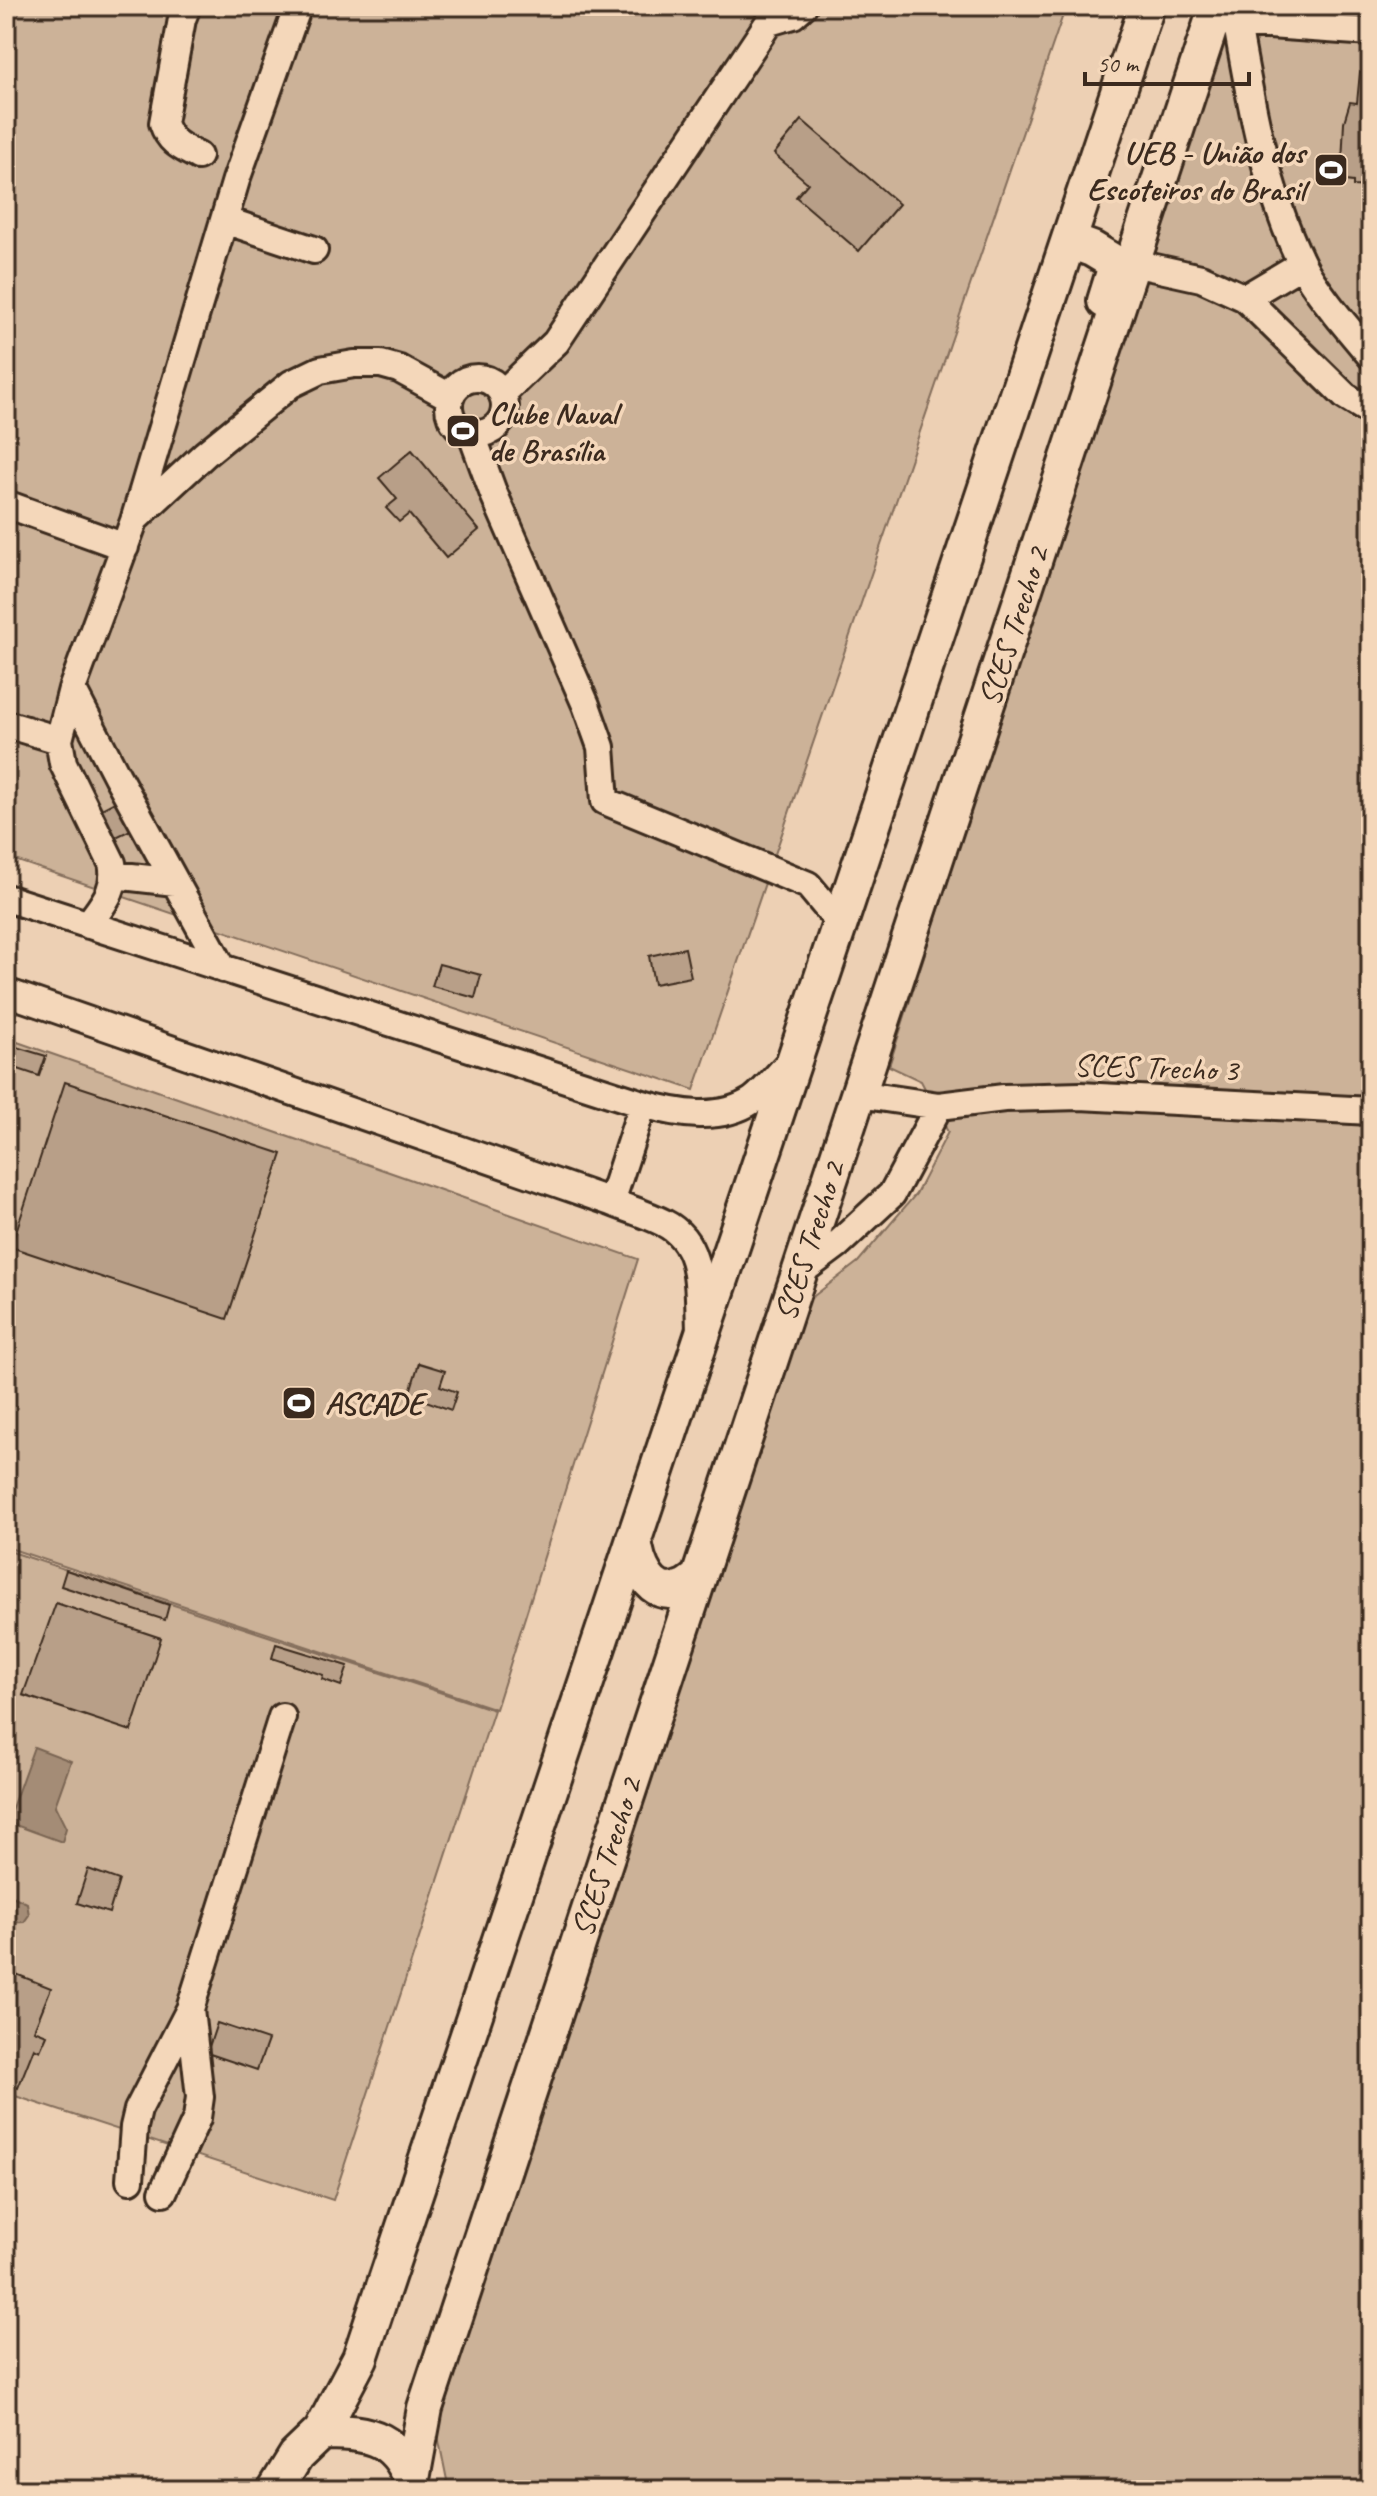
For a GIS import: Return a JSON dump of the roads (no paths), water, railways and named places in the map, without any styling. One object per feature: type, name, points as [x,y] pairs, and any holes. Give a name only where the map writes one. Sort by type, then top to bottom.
[{"type":"main road","points":[[275,2490],[296,2456],[321,2432],[360,2358],[1147,6]]},
{"type":"main road","name":"SCES Trecho 2","points":[[413,2484],[425,2408],[1082,415],[1222,17]]},
{"type":"main road","points":[[1070,241],[1100,253],[1114,266],[1074,395],[1082,415]]},
{"type":"main road","points":[[634,1538],[636,1556],[643,1573],[652,1583],[666,1590],[681,1589],[698,1578]]},
{"type":"main road","points":[[321,2432],[356,2431],[376,2437],[392,2447],[413,2484]]},
{"type":"street","points":[[187,6],[163,123],[167,136],[198,156]]},
{"type":"street","points":[[88,925],[109,894],[114,875],[112,863],[63,763],[59,740],[72,689],[134,521],[224,220],[298,6]]},
{"type":"street","points":[[503,393],[556,342],[765,14],[793,15],[803,6]]},
{"type":"street","points":[[1371,32],[1222,17],[1250,98],[1272,192],[1302,264],[1371,356]]},
{"type":"street","points":[[224,220],[314,250]]},
{"type":"street","points":[[1133,263],[1201,278],[1245,298],[1325,378],[1345,396],[1371,412]]},
{"type":"street","points":[[1245,298],[1302,264]]},
{"type":"street","points":[[134,521],[183,474],[291,384],[320,370],[354,364],[381,364],[399,369],[450,397]]},
{"type":"street","points":[[482,378],[494,383],[503,393],[506,406],[504,418],[496,428],[472,435],[461,430],[453,421],[449,409],[450,397],[457,386],[469,379],[482,378]]},
{"type":"street","points":[[472,435],[493,492],[586,705],[601,747],[605,801],[808,885],[839,922]]},
{"type":"street","points":[[154,453],[183,474]]},
{"type":"street","points":[[6,504],[125,547]]},
{"type":"street","points":[[72,689],[223,969]]},
{"type":"street","points":[[6,724],[59,740]]},
{"type":"street","points":[[80,799],[117,776]]},
{"type":"street","points":[[114,875],[175,882]]},
{"type":"street","points":[[808,885],[854,878]]},
{"type":"street","points":[[6,898],[683,1115],[722,1112],[752,1100],[794,1058]]},
{"type":"street","points":[[6,992],[667,1224],[690,1247],[698,1268],[700,1338]]},
{"type":"street","name":"SCES Trecho 3","points":[[858,1094],[939,1106],[1004,1098],[1080,1096],[1371,1111]]},
{"type":"street","points":[[611,1202],[643,1104]]},
{"type":"street","points":[[798,1274],[838,1244],[892,1194],[939,1106]]},
{"type":"street","points":[[130,2180],[138,2110],[190,2009],[282,1717]]},
{"type":"street","points":[[163,2192],[197,2118],[200,2097],[190,2009]]},
{"type":"place","name":"UEB - União dos Escoteiros do Brasil","points":[[1331,170]]},
{"type":"place","name":"Clube Naval de Brasília","points":[[463,431]]},
{"type":"place","name":"ASCADE","points":[[299,1403]]}]
